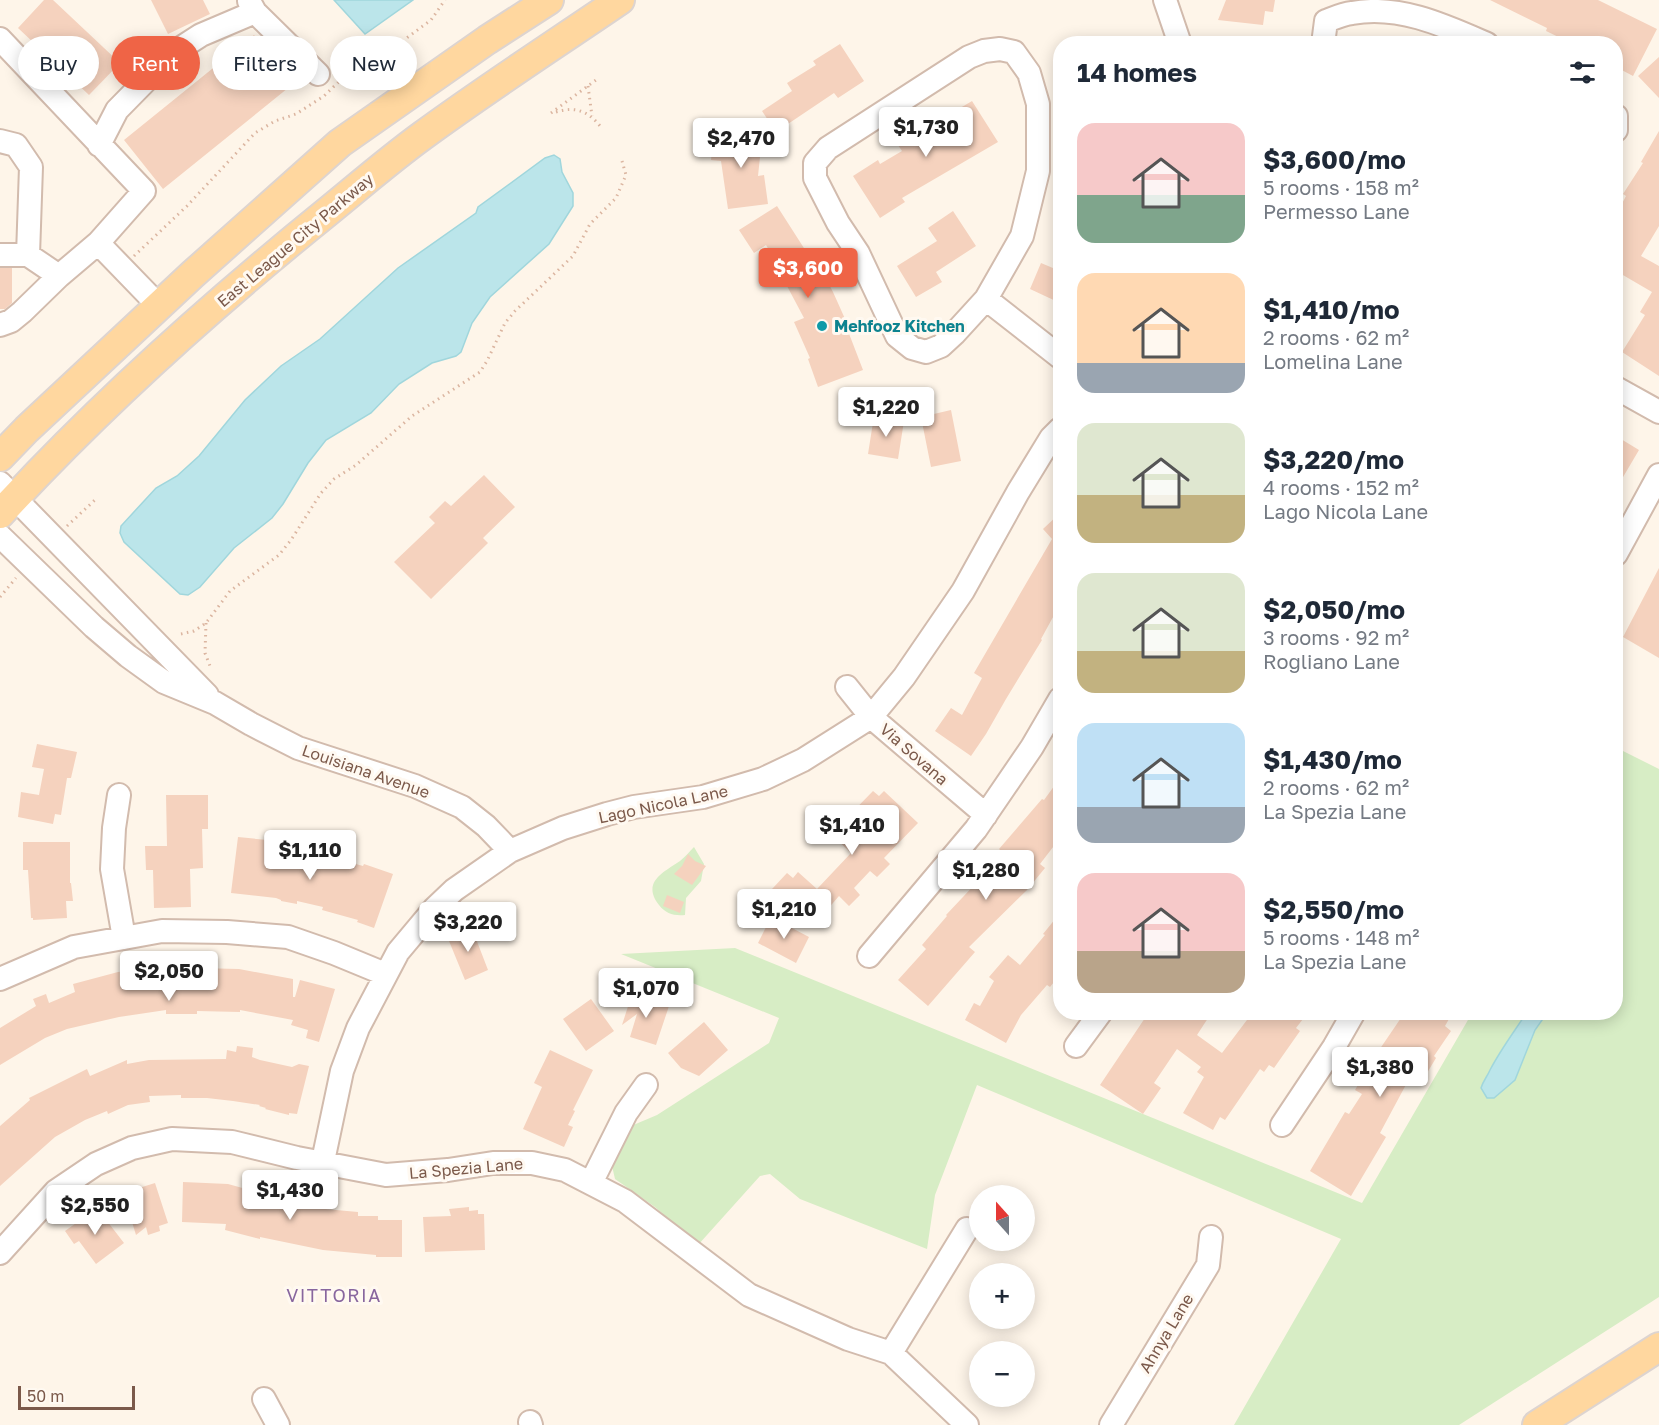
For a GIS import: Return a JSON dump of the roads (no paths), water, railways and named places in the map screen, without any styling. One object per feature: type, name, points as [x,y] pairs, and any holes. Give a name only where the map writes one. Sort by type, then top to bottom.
[{"type":"main road","points":[[0,457],[159,306],[340,143],[487,40],[549,0]]},
{"type":"main road","name":"East League City Parkway","points":[[5,498],[35,476],[182,334],[262,265],[421,137],[620,0]]},
{"type":"main road","points":[[1537,1425],[1659,1347]]},
{"type":"street","points":[[1166,0],[1177,36]]},
{"type":"street","points":[[99,145],[117,110],[173,53],[201,35],[252,6],[281,36]]},
{"type":"street","points":[[1324,32],[1351,13],[1377,10],[1423,18],[1467,36]]},
{"type":"street","points":[[0,39],[144,191],[98,243],[58,276],[22,312],[11,321],[0,325]]},
{"type":"street","points":[[1000,49],[1014,52],[1029,73],[1038,104],[1038,171],[1022,236],[986,299],[941,346],[926,352],[912,348],[897,336],[858,253],[838,222],[815,178],[815,163],[828,148],[961,62],[984,51],[1000,49]]},
{"type":"street","points":[[0,141],[16,145],[31,167],[28,255]]},
{"type":"street","points":[[98,243],[159,306]]},
{"type":"street","points":[[0,255],[28,255],[58,276]]},
{"type":"street","points":[[986,299],[1053,352]]},
{"type":"street","points":[[1623,392],[1659,412]]},
{"type":"street","name":"Lago Nicola Lane","points":[[323,1161],[342,1071],[358,1028],[403,945],[434,909],[454,890],[510,851],[563,828],[607,814],[634,807],[703,797],[763,779],[803,760],[871,717],[904,677],[963,591],[1053,436]]},
{"type":"street","points":[[1623,541],[1659,475]]},
{"type":"street","name":"Louisiana Avenue","points":[[5,498],[215,703]]},
{"type":"street","name":"Louisiana Avenue","points":[[0,536],[94,627],[164,682],[215,703],[298,748],[415,786],[462,807],[486,826],[510,851]]},
{"type":"street","name":"Via Sovana","points":[[847,687],[871,717],[986,815]]},
{"type":"street","points":[[869,956],[976,830],[1032,747],[1053,711]]},
{"type":"street","points":[[119,795],[114,828],[112,869],[124,938]]},
{"type":"street","points":[[0,979],[74,947],[162,931],[227,932],[288,937],[334,953],[385,975]]},
{"type":"street","points":[[1076,1046],[1095,1020]]},
{"type":"street","points":[[1282,1125],[1349,1020]]},
{"type":"street","points":[[591,1183],[626,1113],[646,1085]]},
{"type":"street","name":"La Spezia Lane","points":[[2,1248],[56,1191],[96,1164],[132,1148],[172,1139],[232,1142],[297,1158],[386,1174],[448,1170],[493,1163],[532,1163],[565,1170],[625,1201],[749,1295],[848,1339],[891,1353],[967,1425]]},
{"type":"street","points":[[891,1353],[967,1229]]},
{"type":"street","name":"Ahnya Lane","points":[[1111,1425],[1208,1265],[1211,1237]]},
{"type":"street","points":[[264,1400],[278,1425]]},
{"type":"water","points":[[334,0],[413,0],[365,34]]},
{"type":"water","points":[[554,155],[560,159],[562,172],[573,193],[573,206],[549,244],[490,297],[472,323],[461,352],[456,356],[432,363],[399,384],[371,413],[326,440],[272,518],[234,548],[200,587],[188,595],[180,594],[124,542],[120,533],[121,526],[156,488],[177,476],[199,456],[245,400],[281,366],[320,339],[398,268],[476,213],[478,207],[545,158]]},
{"type":"water","points":[[1522,1020],[1542,1020],[1535,1030],[1515,1080],[1494,1098],[1487,1098],[1481,1088]]},
{"type":"place","name":"Mehfooz Kitchen","points":[[822,326]]},
{"type":"district","name":"VITTORIA","points":[[334,1296]]}]
